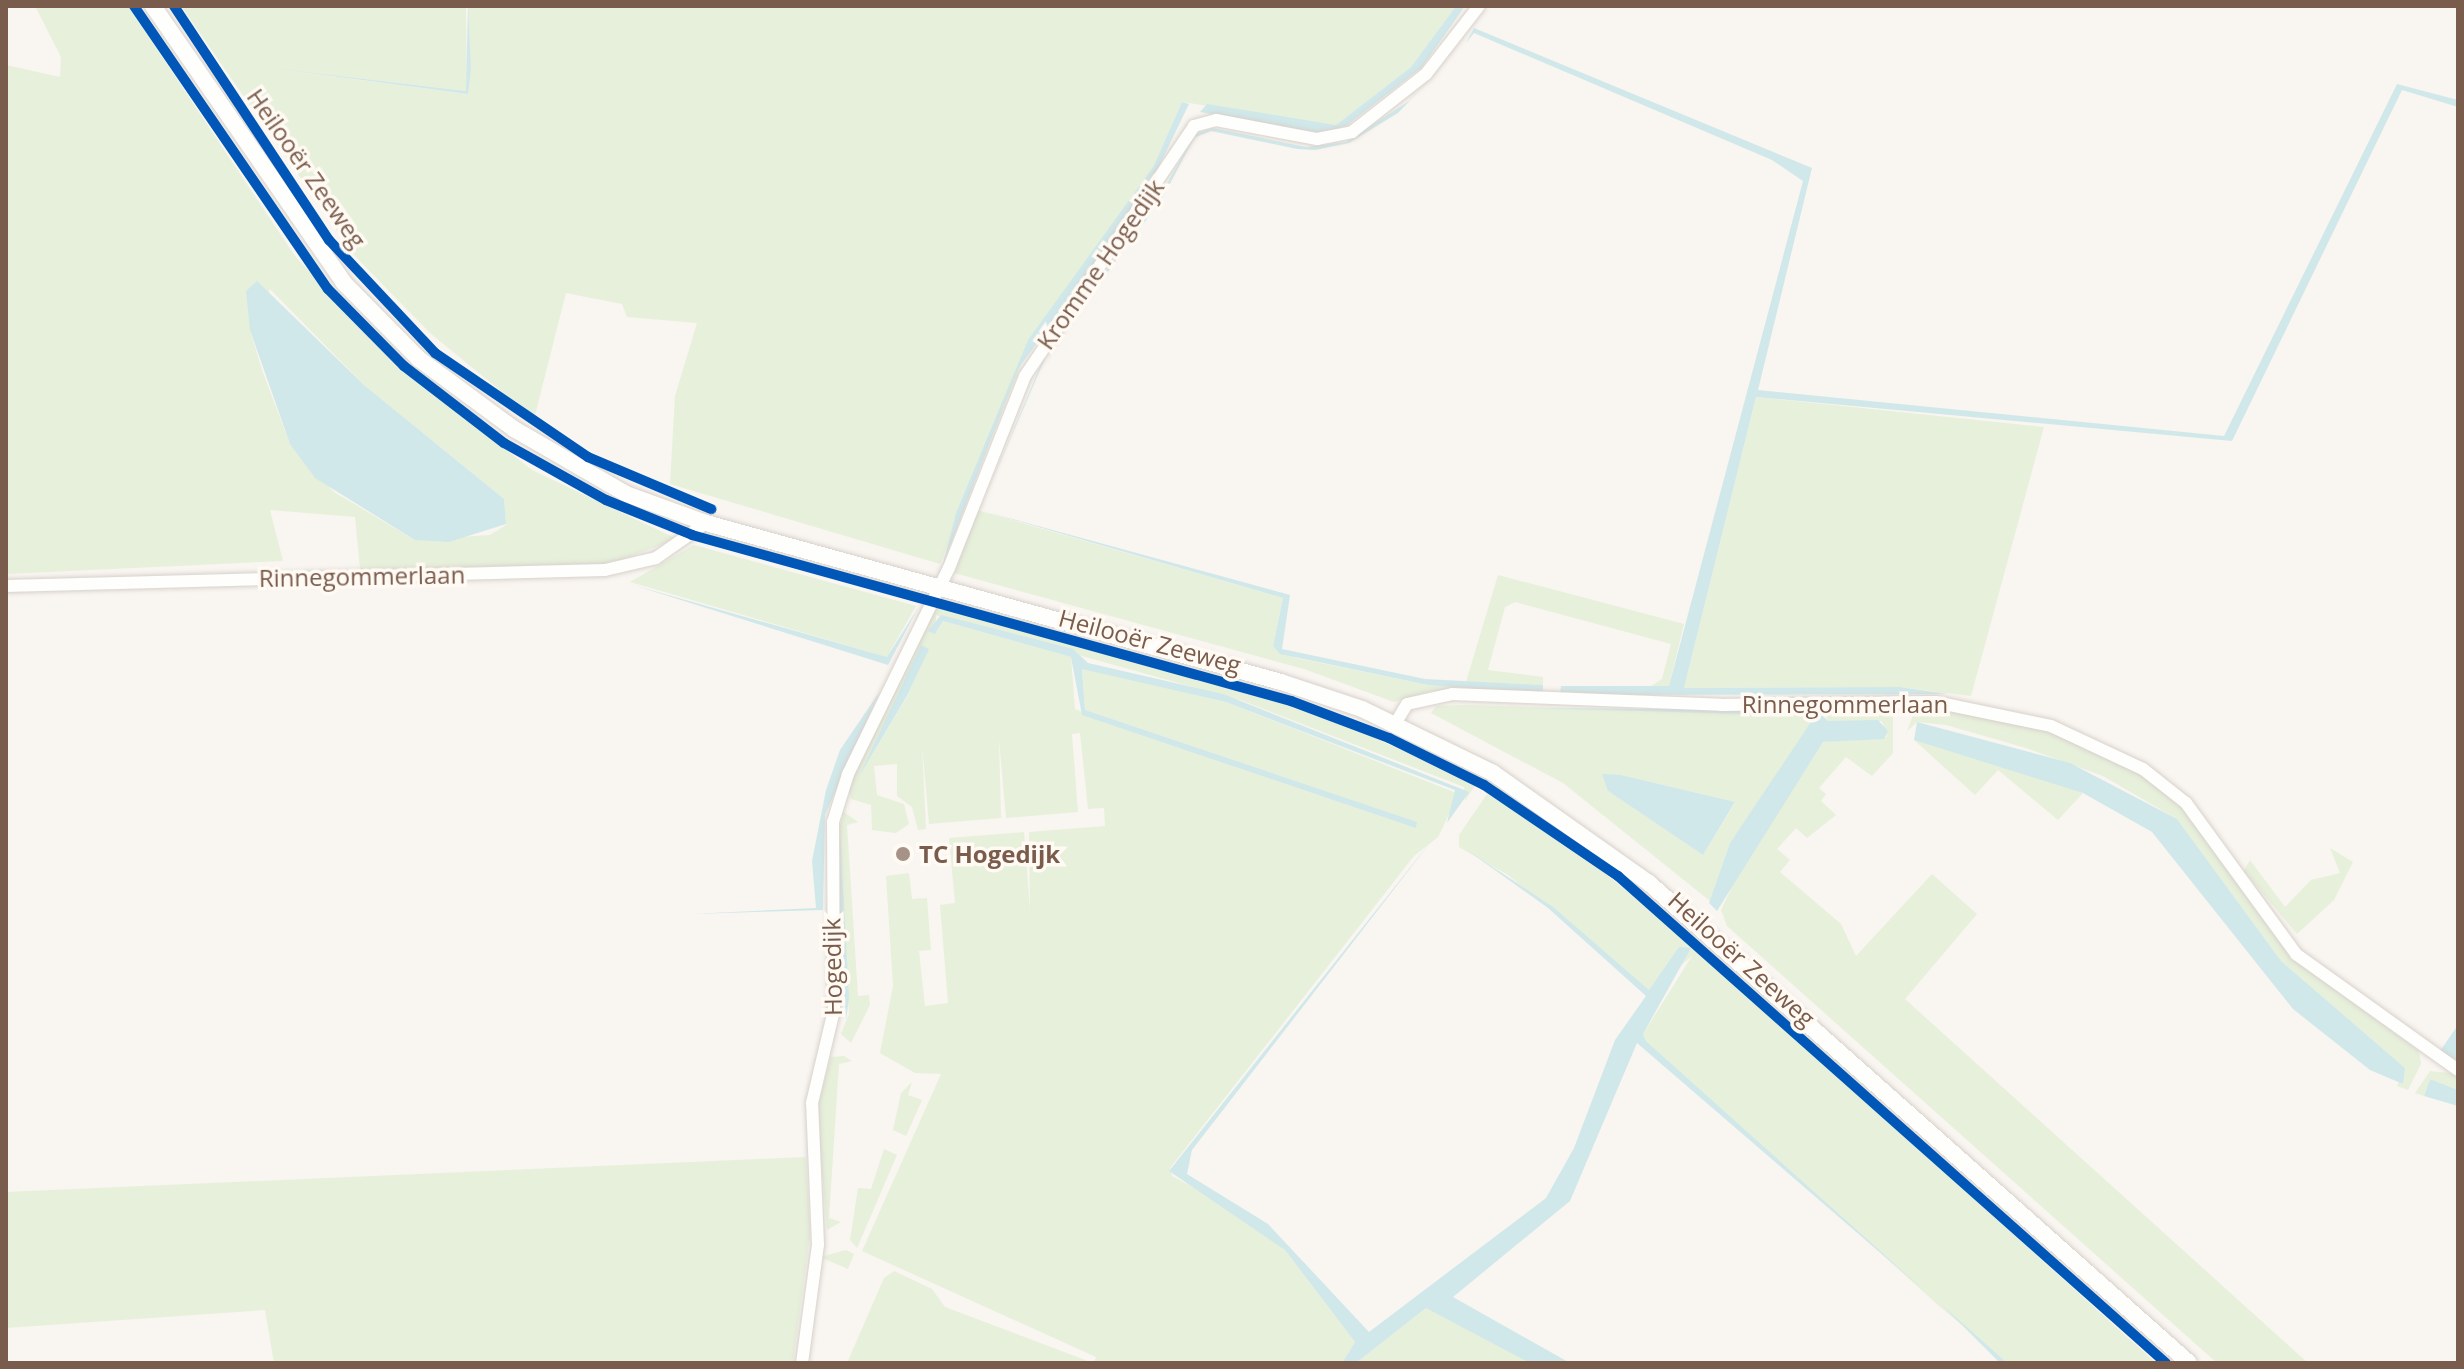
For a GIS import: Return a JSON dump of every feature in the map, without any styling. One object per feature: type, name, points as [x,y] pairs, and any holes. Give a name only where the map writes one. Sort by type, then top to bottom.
[{"type":"street","name":"Heilooër Zeeweg","points":[[153,6],[322,255],[419,359],[580,470],[706,523],[938,590],[1281,682],[1395,724],[1493,773],[1617,856],[2189,1363]]},
{"type":"street","name":"Kromme Hogedijk","points":[[938,590],[1032,361],[1156,190],[1189,130],[1216,120],[1304,138],[1352,132],[1432,68],[1479,6]]},
{"type":"street","name":"Rinnegommerlaan","points":[[6,586],[605,570],[656,558],[706,523]]},
{"type":"street","name":"Hogedijk","points":[[802,1363],[818,1244],[812,1103],[834,1010],[833,822],[848,774],[938,590]]},
{"type":"street","name":"Rinnegommerlaan","points":[[1395,724],[1407,704],[1452,694],[1721,705],[1935,702],[2051,726],[2143,769],[2186,803],[2296,954],[2458,1070]]},
{"type":"green space","points":[[35,6],[128,6],[295,256],[392,361],[532,470],[677,539],[610,564],[360,569],[355,517],[270,510],[283,561],[6,574],[6,65],[60,77],[61,57]],"holes":[[[270,289],[364,385],[504,499],[506,525],[490,535],[415,540],[334,492],[290,444],[262,370],[250,330]]]},
{"type":"green space","points":[[181,6],[466,6],[467,91],[277,69],[468,94],[468,6],[1456,6],[1411,67],[1336,125],[1182,102],[1153,167],[1028,349],[940,564],[670,484],[675,396],[697,323],[627,317],[622,304],[566,293],[535,415],[507,396],[430,333],[354,255]]},
{"type":"green space","points":[[1756,397],[2044,427],[1971,696],[1900,687],[1684,688]]},
{"type":"green space","points":[[977,510],[1283,598],[1273,646],[1296,658],[1428,685],[1543,694],[1431,691],[1394,702],[1304,669],[954,573]]},
{"type":"green space","points":[[694,545],[916,606],[887,657],[630,582]]},
{"type":"green space","points":[[1498,575],[1684,624],[1669,686],[1648,688],[1662,679],[1671,644],[1515,602],[1505,607],[1488,670],[1543,677],[1543,685],[1466,682]]},
{"type":"green space","points":[[936,607],[1326,716],[1476,784],[1465,801],[1464,787],[1243,701],[936,615],[936,633],[943,621],[1071,657],[1075,709],[1117,726],[1420,825],[1085,710],[1082,668],[1226,702],[1459,794],[1438,837],[1414,856],[1170,1168],[1172,1176],[1221,1202],[1285,1250],[1355,1342],[1342,1363],[1094,1363],[1096,1357],[862,1251],[941,1074],[915,1073],[880,1053],[893,986],[886,876],[909,873],[912,899],[927,898],[931,950],[919,951],[925,1006],[948,1003],[940,905],[955,903],[949,838],[1024,832],[1030,910],[1029,832],[1105,826],[1104,808],[1088,809],[1080,733],[1072,734],[1078,812],[1006,818],[999,739],[1001,818],[929,824],[922,745],[926,829],[918,830],[912,807],[897,796],[897,764],[874,766],[877,795],[904,804],[909,824],[896,833],[872,830],[871,805],[851,799],[848,786]],"holes":[[[921,646],[928,649],[907,697],[857,780]]]},
{"type":"green space","points":[[1917,704],[2056,732],[2133,766],[2188,811],[2300,964],[2419,1051],[2421,1064],[2408,1090],[2397,1086],[2405,1068],[2281,961],[2177,819],[2103,776],[2026,748],[1946,725],[1917,722],[1907,731]]},
{"type":"green space","points":[[1436,706],[1812,715],[1816,723],[1730,843],[1710,901],[1563,783],[1431,713]],"holes":[[[1621,775],[1734,802],[1703,855],[1608,791]]]},
{"type":"green space","points":[[1821,707],[1884,707],[1893,716],[1893,753],[1872,776],[1846,757],[1819,788],[1826,794],[1821,801],[1836,815],[1807,838],[1796,828],[1777,849],[1790,860],[1780,872],[1841,924],[1856,956],[1932,874],[1977,914],[1905,999],[2308,1363],[2217,1363],[1727,926],[1721,910],[1745,860],[1823,742],[1887,737],[1882,721],[1828,721]]},
{"type":"green space","points":[[1914,740],[1943,744],[2083,793],[2058,820],[1998,770],[1975,795]]},
{"type":"green space","points":[[1487,794],[1577,850],[1693,946],[2156,1363],[2007,1363],[1938,1305],[1646,1041],[1643,1034],[1692,956],[1650,991],[1508,875],[1459,847],[1459,835]]},
{"type":"green space","points":[[844,812],[858,822],[847,825],[858,996],[869,995],[870,1005],[851,1043],[841,1034],[849,1014],[838,833]]},
{"type":"green space","points":[[2330,848],[2353,862],[2334,900],[2297,934],[2244,871],[2250,860],[2285,907],[2311,880],[2340,873]]},
{"type":"green space","points":[[844,1056],[852,1061],[839,1064],[829,1218],[841,1222],[827,1230],[817,1109],[831,1057]]},
{"type":"green space","points":[[2430,1071],[2458,1074],[2458,1090],[2430,1079],[2424,1096],[2415,1093]]},
{"type":"green space","points":[[912,1082],[908,1095],[922,1100],[906,1136],[893,1130],[901,1093]]},
{"type":"green space","points":[[884,1149],[897,1155],[857,1248],[850,1240],[858,1188],[871,1189]]},
{"type":"green space","points":[[806,1157],[810,1235],[793,1363],[274,1363],[265,1310],[6,1328],[6,1192]]},
{"type":"green space","points":[[846,1250],[854,1254],[848,1269],[820,1257]]},
{"type":"green space","points":[[894,1271],[932,1289],[945,1307],[1093,1363],[847,1363],[884,1278]]},
{"type":"green space","points":[[1426,1308],[1431,1308],[1530,1363],[1356,1363]]},
{"type":"water","points":[[468,6],[471,69],[468,94],[271,68],[466,91]]},
{"type":"water","points":[[1456,6],[1465,6],[1422,67],[1346,126],[1319,133],[1200,112],[1207,104],[1336,125],[1411,67]]},
{"type":"water","points":[[1474,28],[1812,168],[1758,390],[2224,436],[2397,84],[2458,100],[2458,107],[2402,90],[2232,441],[1756,397],[1684,688],[1900,687],[1948,694],[1560,695],[1561,686],[1669,686],[1803,181],[1772,160],[1474,33],[1466,43]]},
{"type":"water","points":[[1443,66],[1398,113],[1349,143],[1315,150],[1211,131],[1194,138],[1163,197],[1046,356],[987,493],[1047,350],[1155,205],[1195,134],[1213,128],[1306,147],[1346,142],[1409,101]]},
{"type":"water","points":[[1182,102],[1189,104],[1148,189],[1018,369],[943,564],[956,513],[1028,340],[1153,167]]},
{"type":"water","points":[[257,281],[364,385],[504,499],[506,524],[449,542],[415,540],[315,478],[290,444],[250,330],[246,291]]},
{"type":"water","points":[[983,511],[1290,595],[1282,649],[1425,679],[1543,685],[1543,694],[1428,685],[1280,654],[1273,646],[1283,598]]},
{"type":"water","points":[[633,585],[887,657],[918,608],[888,665]]},
{"type":"water","points":[[941,615],[1073,649],[1088,663],[1223,694],[1469,792],[1447,823],[1455,790],[1226,702],[1082,669],[1085,710],[1417,822],[1416,828],[1082,715],[1071,657],[943,621],[935,634],[928,631]]},
{"type":"water","points":[[921,645],[929,649],[907,696],[857,780]]},
{"type":"water","points":[[880,691],[825,815],[823,910],[691,914],[816,908],[812,861],[826,790],[840,750]]},
{"type":"water","points":[[1534,708],[1817,710],[1828,721],[1878,720],[1888,731],[1884,739],[1823,742],[1717,911],[1709,903],[1730,843],[1815,716]]},
{"type":"water","points":[[1917,722],[2070,763],[2177,819],[2281,961],[2405,1068],[2403,1084],[2370,1070],[2293,1009],[2152,832],[2083,793],[1914,740]]},
{"type":"water","points":[[1602,774],[1621,775],[1735,802],[1703,855],[1608,791]]},
{"type":"water","points":[[840,832],[849,998],[846,1021],[839,927]]},
{"type":"water","points":[[1436,835],[1192,1150],[1187,1174],[1268,1224],[1369,1332],[1546,1198],[1574,1148],[1615,1040],[1646,996],[1548,908],[1464,848],[1553,907],[1649,990],[1679,947],[1691,948],[1643,1034],[1646,1041],[1927,1293],[1637,1043],[1570,1201],[1453,1297],[1570,1363],[1530,1363],[1426,1308],[1356,1363],[1342,1363],[1355,1342],[1285,1250],[1169,1171]]},
{"type":"water","points":[[2458,1025],[2458,1061],[2440,1051]]},
{"type":"water","points":[[2430,1079],[2458,1090],[2458,1106],[2424,1096]]},
{"type":"water","points":[[1941,1304],[2007,1363],[2000,1363]]},
{"type":"cycle path","points":[[134,6],[328,289],[404,366],[504,443],[606,500],[692,535],[1291,701],[1389,738],[1484,785],[1618,876],[2166,1363]]},
{"type":"cycle path","points":[[174,6],[329,240],[435,353],[588,457],[711,509]]},
{"type":"place","name":"TC Hogedijk","points":[[903,854]]}]
